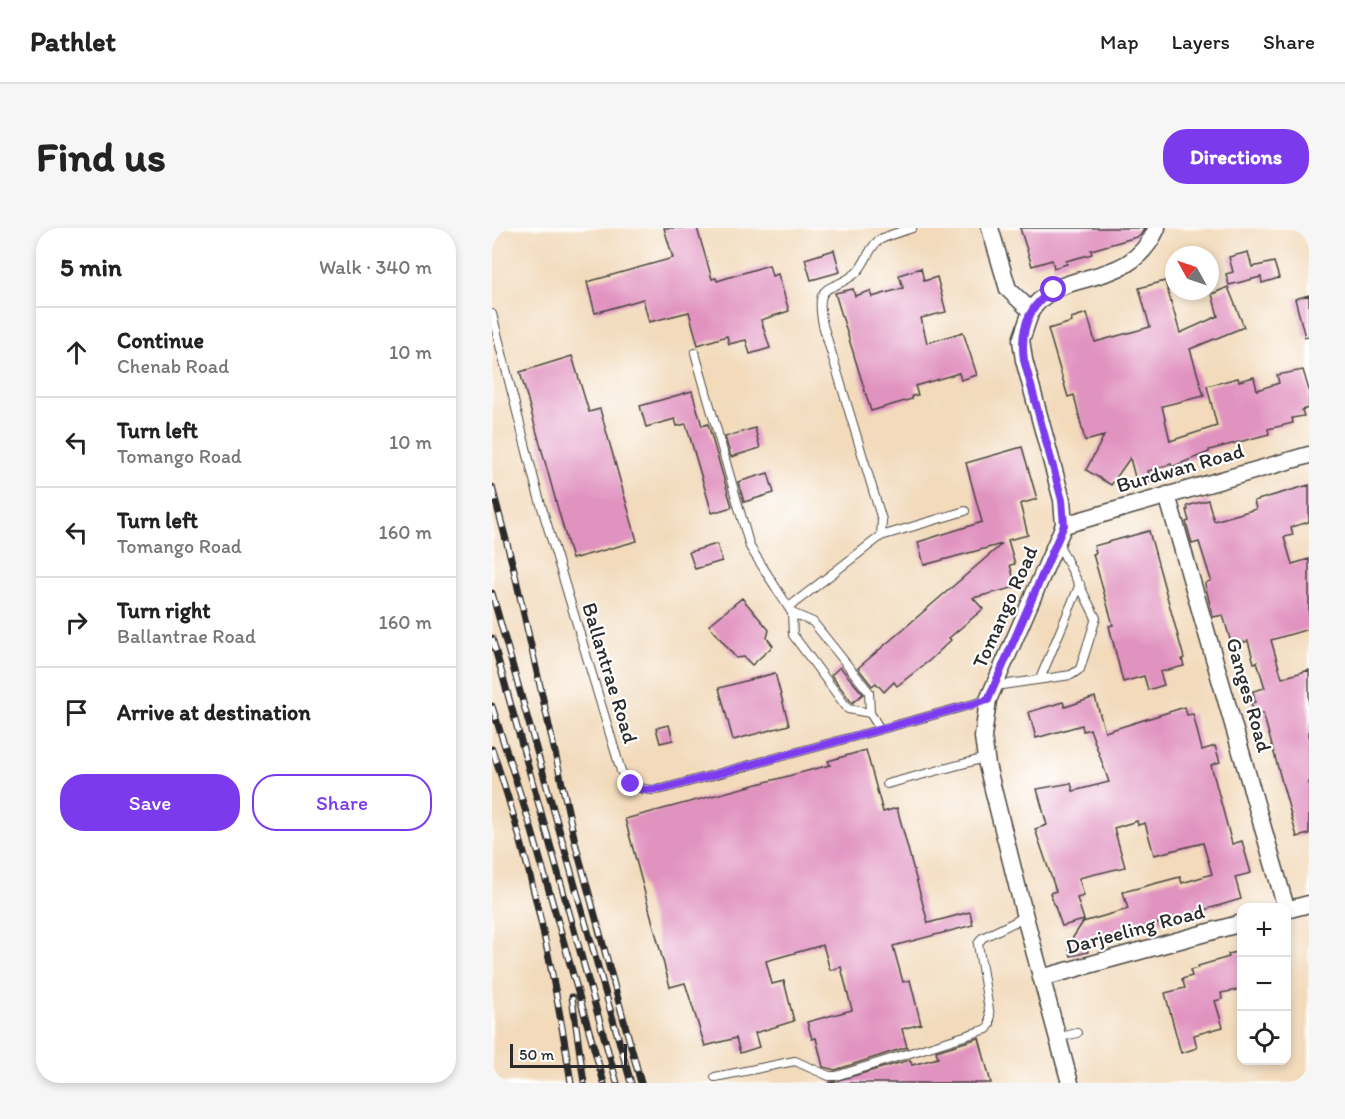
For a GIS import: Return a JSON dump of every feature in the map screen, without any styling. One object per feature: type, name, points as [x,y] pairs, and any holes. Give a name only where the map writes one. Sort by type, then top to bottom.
[{"type":"street","points":[[990,228],[1008,289],[1031,311],[1054,290],[1128,266],[1144,252],[1157,228]]},
{"type":"street","name":"Tomango Road","points":[[1031,311],[1021,340],[1024,360],[1062,500],[1064,525],[992,693],[983,736],[985,758],[1070,1083]]},
{"type":"street","name":"Burdwan Road","points":[[1064,525],[1309,455]]},
{"type":"street","name":"Ganges Road","points":[[1167,495],[1285,903]]},
{"type":"street","points":[[1291,908],[1309,904]]},
{"type":"street","name":"Darjeeling Road","points":[[1041,978],[1237,924]]},
{"type":"lane","points":[[881,536],[882,520],[819,305],[823,293],[856,273],[877,242],[912,228]]},
{"type":"lane","name":"Ballantrae Road","points":[[492,314],[537,491],[582,649],[625,778],[644,790],[662,789],[880,729],[1040,679],[1071,675],[1080,669],[1096,618],[1080,584]]},
{"type":"lane","points":[[695,353],[750,547],[790,610],[793,634],[848,709],[870,713]]},
{"type":"lane","points":[[790,610],[881,536],[965,511]]},
{"type":"lane","points":[[1040,679],[1080,584],[1058,543]]},
{"type":"lane","points":[[790,610],[813,622],[869,692],[870,713],[880,729]]},
{"type":"lane","points":[[887,784],[985,758]]},
{"type":"lane","points":[[715,1077],[795,1061],[829,1076],[836,1076],[987,1029],[990,1016],[978,944],[982,938],[1025,917]]},
{"type":"lane","points":[[1058,1038],[1077,1033]]},
{"type":"building","points":[[664,228],[697,228],[712,279],[716,278],[717,281],[769,265],[772,276],[778,274],[789,311],[761,320],[770,348],[750,354],[746,340],[729,344],[727,336],[698,345],[689,312],[649,322],[643,299],[595,313],[587,282],[673,258]]},
{"type":"building","points":[[1020,228],[1145,228],[1140,236],[1091,250],[1092,254],[1066,261],[1067,264],[1054,268],[1052,260],[1032,266]]},
{"type":"building","points":[[834,250],[840,272],[811,280],[805,259]]},
{"type":"building","points":[[1248,252],[1252,267],[1274,262],[1279,278],[1262,283],[1261,277],[1229,285],[1226,274],[1233,272],[1229,257]]},
{"type":"building","points":[[921,268],[924,281],[937,277],[946,312],[921,318],[927,343],[963,332],[977,375],[961,380],[959,373],[915,386],[918,395],[912,396],[912,399],[871,411],[835,293],[853,289],[855,296],[870,291],[872,297],[903,288],[899,275]]},
{"type":"building","points":[[1165,281],[1165,300],[1170,300],[1180,333],[1218,316],[1214,300],[1219,300],[1219,291],[1228,287],[1244,327],[1190,349],[1204,396],[1162,406],[1170,441],[1217,426],[1207,386],[1238,378],[1239,381],[1254,377],[1257,390],[1279,383],[1277,375],[1303,370],[1309,390],[1309,408],[1302,410],[1304,416],[1292,418],[1293,423],[1268,429],[1269,434],[1209,450],[1209,452],[1172,467],[1171,464],[1148,471],[1150,481],[1137,485],[1130,458],[1111,485],[1086,470],[1104,436],[1085,441],[1074,395],[1068,397],[1048,329],[1072,322],[1071,318],[1087,313],[1095,342],[1150,327],[1139,288]]},
{"type":"building","points":[[1309,295],[1309,336],[1305,337],[1295,299]]},
{"type":"building","points":[[572,356],[589,412],[600,409],[637,541],[572,559],[520,372]]},
{"type":"building","points":[[692,391],[702,426],[708,424],[732,507],[712,513],[686,424],[677,426],[675,419],[646,427],[640,406]]},
{"type":"building","points":[[755,428],[760,448],[731,457],[725,437]]},
{"type":"building","points":[[1022,447],[1037,499],[1020,504],[1028,535],[1008,540],[1015,564],[1010,565],[1016,587],[973,598],[983,609],[949,638],[951,640],[930,660],[897,686],[894,682],[884,692],[876,683],[872,686],[858,668],[1002,544],[924,565],[918,542],[982,522],[966,463]]},
{"type":"building","points":[[768,473],[774,493],[744,502],[738,482]]},
{"type":"building","points":[[1309,485],[1309,522],[1291,527],[1293,535],[1284,537],[1292,564],[1309,559],[1309,629],[1271,640],[1282,678],[1309,670],[1309,834],[1297,837],[1263,713],[1255,716],[1251,703],[1255,702],[1253,691],[1265,688],[1257,662],[1254,663],[1248,641],[1232,646],[1223,615],[1213,617],[1205,584],[1211,580],[1199,542],[1192,544],[1186,522],[1189,521],[1186,510],[1188,510],[1187,506],[1208,500],[1214,521],[1256,509],[1254,501]]},
{"type":"building","points":[[1149,531],[1184,658],[1182,659],[1184,666],[1160,672],[1164,685],[1148,690],[1144,676],[1123,682],[1109,626],[1113,625],[1093,554],[1096,553],[1094,546]]},
{"type":"building","points":[[717,544],[722,561],[695,569],[689,552]]},
{"type":"building","points":[[742,598],[769,630],[767,638],[773,646],[752,665],[744,657],[736,658],[709,625]]},
{"type":"building","points":[[840,667],[863,694],[852,703],[831,675]]},
{"type":"building","points":[[775,673],[789,725],[733,740],[719,688]]},
{"type":"building","points":[[1095,697],[1105,732],[1185,707],[1187,715],[1193,714],[1202,750],[1215,746],[1220,762],[1211,765],[1232,844],[1242,841],[1251,873],[1235,877],[1241,899],[1086,945],[1088,952],[1071,956],[1068,945],[1083,922],[1128,909],[1123,892],[1180,877],[1182,883],[1212,874],[1203,843],[1154,855],[1145,823],[1138,825],[1137,821],[1114,828],[1125,867],[1079,878],[1084,896],[1077,898],[1084,920],[1062,926],[1050,893],[1056,891],[1035,829],[1047,825],[1037,789],[1071,783],[1073,791],[1109,782],[1090,729],[1083,731],[1082,725],[1036,738],[1029,712],[1063,702],[1065,707]]},
{"type":"building","points":[[669,725],[673,740],[660,743],[656,728]]},
{"type":"building","points":[[866,750],[883,812],[897,808],[928,923],[970,912],[973,925],[893,946],[903,982],[910,980],[921,1024],[902,1029],[907,1047],[835,1070],[823,1067],[816,1038],[812,1039],[807,1022],[852,1010],[841,967],[830,970],[823,945],[766,961],[772,984],[784,981],[794,1021],[755,1033],[759,1047],[740,1053],[736,1038],[705,1046],[685,983],[670,987],[625,819],[830,765],[828,761]]},
{"type":"building","points":[[1237,952],[1237,990],[1221,993],[1222,999],[1215,1001],[1223,1027],[1194,1035],[1197,1048],[1181,1053],[1165,993],[1185,988],[1182,979],[1192,976],[1190,970],[1229,957],[1228,954]]},
{"type":"building","points":[[979,1038],[991,1083],[828,1083],[910,1060],[912,1065],[938,1058],[936,1051]]},
{"type":"railway","points":[[492,487],[514,570],[576,846],[641,1083]]},
{"type":"railway","points":[[492,593],[631,1083]]},
{"type":"railway","points":[[492,638],[617,1083]]},
{"type":"railway","points":[[492,706],[532,831],[604,1083]]},
{"type":"railway","points":[[492,749],[518,831],[549,956],[571,1083]]},
{"type":"railway","points":[[572,997],[584,1083]]},
{"type":"route","points":[[631,784],[644,790],[662,789],[988,700],[1064,525],[1062,500],[1024,360],[1021,340],[1028,318],[1036,304],[1054,290]]}]
